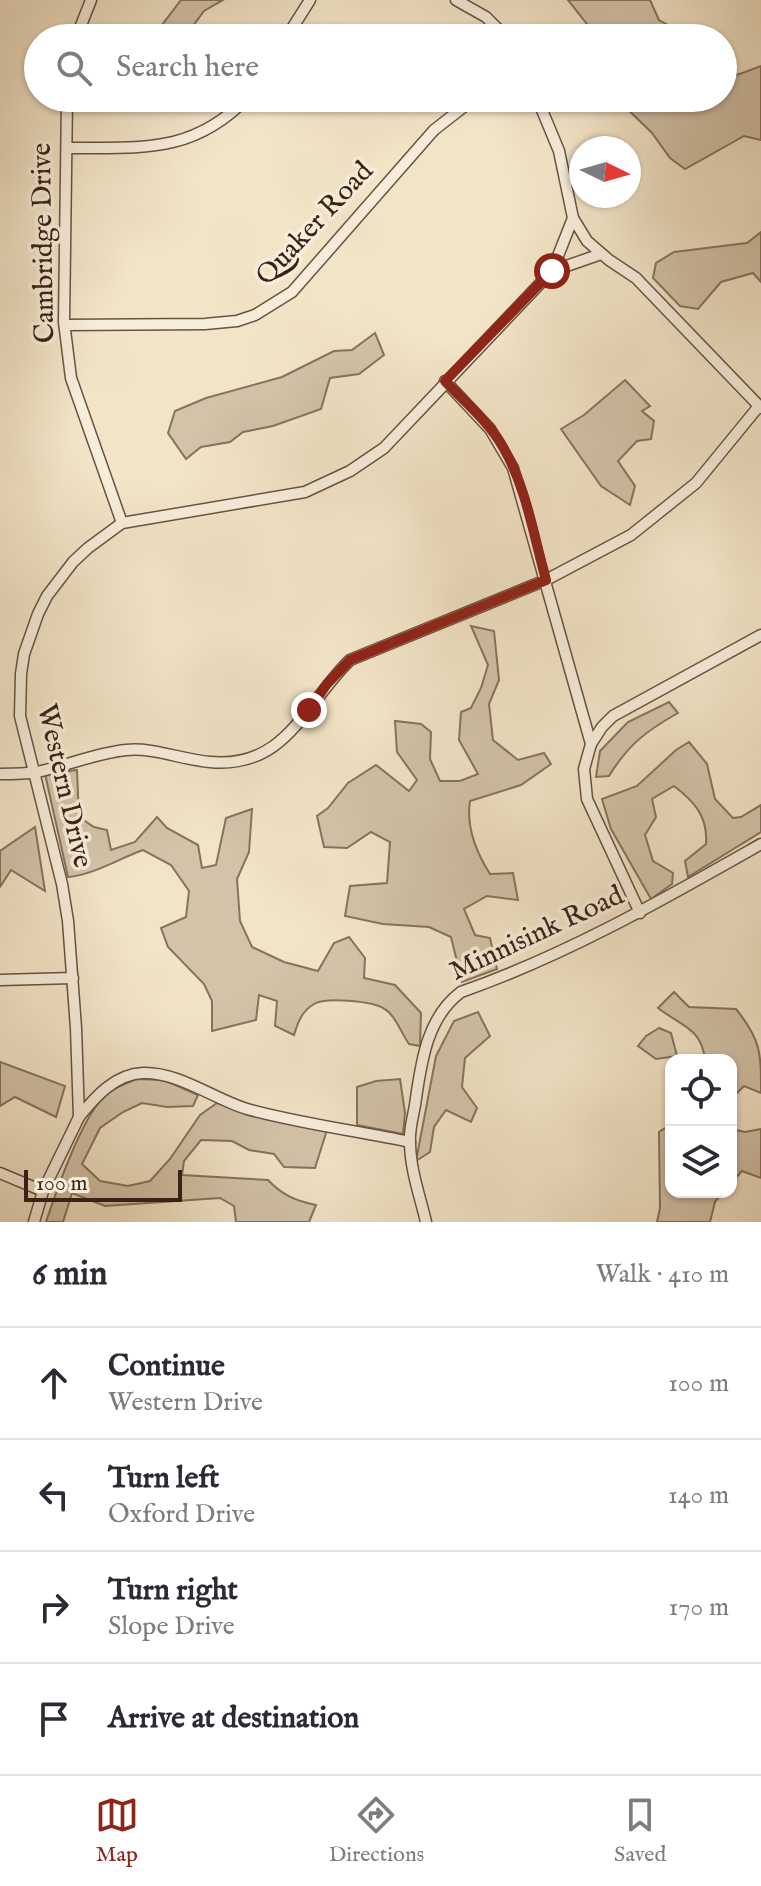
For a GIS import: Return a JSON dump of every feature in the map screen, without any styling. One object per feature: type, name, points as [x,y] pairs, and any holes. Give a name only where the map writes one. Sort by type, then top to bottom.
[{"type":"street","points":[[82,24],[91,0]]},
{"type":"street","points":[[295,24],[310,0]]},
{"type":"street","points":[[456,0],[493,24]]},
{"type":"street","name":"Cambridge Drive","points":[[67,112],[65,325],[71,378],[122,523]]},
{"type":"street","points":[[67,148],[181,142],[203,133],[232,112]]},
{"type":"street","name":"Quaker Road","points":[[65,325],[237,321],[276,304],[292,292],[434,130],[457,112]]},
{"type":"street","points":[[0,774],[34,773],[127,750],[227,764],[246,762],[263,755],[287,736],[350,660],[546,580],[631,535],[696,483],[760,407],[636,278],[587,241],[573,218],[559,151],[543,112]]},
{"type":"street","name":"Western Drive","points":[[34,1222],[43,1191],[79,1117],[73,978],[62,884],[22,730],[19,695],[24,654],[38,614],[59,578],[88,548],[122,523],[305,492],[350,471],[384,448],[552,271],[573,218]]},
{"type":"street","name":"Western Drive","points":[[552,271],[601,254]]},
{"type":"street","points":[[445,381],[503,447],[522,494],[591,744]]},
{"type":"street","points":[[640,913],[587,799],[584,769],[591,744],[613,716],[761,635]]},
{"type":"street","name":"Minnisink Road","points":[[426,1222],[411,1160],[410,1142],[421,1069],[429,1039],[441,1012],[452,999],[461,992],[547,958],[640,913],[761,844]]},
{"type":"street","points":[[0,980],[73,978]]},
{"type":"street","points":[[79,1117],[105,1089],[123,1078],[142,1073],[165,1076],[247,1109],[410,1142]]},
{"type":"street","points":[[0,1173],[43,1191]]},
{"type":"shaded area","points":[[181,0],[223,0],[204,11],[194,24],[163,24]]},
{"type":"shaded area","points":[[568,0],[650,0],[659,20],[666,24],[587,24]]},
{"type":"shaded area","points":[[761,66],[761,140],[744,136],[685,169],[670,158],[652,133],[630,112],[737,112],[737,75]]},
{"type":"shaded area","points":[[761,232],[761,282],[753,273],[721,282],[698,309],[680,306],[653,278],[656,263],[674,252],[747,243]]},
{"type":"shaded area","points":[[375,333],[384,355],[359,374],[330,378],[321,409],[273,426],[243,432],[230,442],[201,447],[186,459],[168,433],[175,411],[206,398],[282,377],[334,351],[352,350]]},
{"type":"shaded area","points":[[625,380],[650,406],[642,411],[654,421],[651,439],[637,441],[618,461],[635,486],[630,505],[601,486],[561,429],[584,415]]},
{"type":"shaded area","points":[[471,626],[494,631],[499,680],[489,704],[493,740],[518,760],[544,753],[551,764],[521,785],[470,801],[471,830],[480,857],[490,874],[513,873],[518,900],[487,896],[464,909],[475,935],[490,938],[497,969],[462,982],[451,937],[429,927],[383,924],[345,916],[350,886],[387,883],[390,842],[371,832],[347,848],[324,847],[317,816],[328,808],[348,783],[376,765],[409,791],[417,780],[397,752],[395,721],[421,724],[431,732],[430,759],[440,781],[460,781],[478,774],[459,740],[461,712],[471,708],[488,665]]},
{"type":"shaded area","points":[[669,702],[678,713],[639,740],[609,776],[596,777],[600,751],[628,722]]},
{"type":"shaded area","points":[[689,742],[707,764],[715,799],[733,818],[741,817],[761,805],[761,832],[688,877],[685,861],[706,844],[702,818],[694,804],[674,786],[652,799],[656,817],[645,835],[653,861],[673,873],[672,884],[651,899],[611,829],[602,799],[637,786]]},
{"type":"shaded area","points":[[77,770],[79,817],[94,827],[107,830],[111,850],[135,842],[157,817],[167,828],[198,845],[202,868],[216,865],[226,818],[252,809],[249,852],[237,879],[240,921],[252,947],[284,962],[318,971],[334,943],[349,937],[365,958],[364,978],[395,985],[421,1013],[420,1046],[409,1044],[394,1019],[383,1008],[348,1001],[314,1004],[301,1017],[294,1035],[275,1026],[277,1001],[259,995],[256,1020],[212,1031],[212,1001],[204,984],[168,947],[161,928],[186,917],[189,891],[171,865],[143,850],[96,870],[68,877],[45,774]]},
{"type":"shaded area","points":[[35,827],[45,891],[11,870],[0,887],[0,851]]},
{"type":"shaded area","points":[[674,992],[689,1007],[736,1009],[758,1047],[761,1093],[744,1086],[737,1093],[737,1054],[704,1054],[695,1034],[658,1008]]},
{"type":"shaded area","points":[[478,1012],[490,1036],[465,1058],[462,1087],[477,1108],[471,1122],[446,1110],[434,1127],[430,1152],[416,1161],[436,1056],[454,1021]]},
{"type":"shaded area","points":[[659,1028],[671,1033],[676,1054],[665,1054],[665,1058],[656,1059],[638,1046]]},
{"type":"shaded area","points":[[0,1062],[65,1086],[56,1117],[15,1097],[0,1106]]},
{"type":"shaded area","points":[[136,1079],[164,1080],[198,1095],[193,1106],[167,1107],[142,1103],[100,1128],[82,1164],[100,1181],[128,1186],[150,1181],[170,1159],[200,1115],[217,1103],[266,1119],[327,1130],[315,1168],[284,1167],[274,1154],[249,1150],[232,1141],[201,1140],[184,1161],[182,1175],[268,1180],[290,1197],[316,1205],[309,1222],[236,1222],[234,1206],[220,1198],[105,1206],[72,1193],[63,1222],[46,1222],[72,1153],[99,1102],[108,1093]]},
{"type":"shaded area","points":[[400,1079],[405,1113],[403,1134],[357,1125],[357,1087],[376,1081]]},
{"type":"shaded area","points":[[665,1128],[665,1198],[718,1198],[710,1222],[657,1222],[660,1208],[659,1132]]},
{"type":"shaded area","points":[[761,1129],[761,1178],[742,1171],[737,1176],[737,1130]]},
{"type":"route","points":[[309,710],[327,684],[350,660],[546,580],[522,494],[503,447],[445,381],[552,271]]}]
